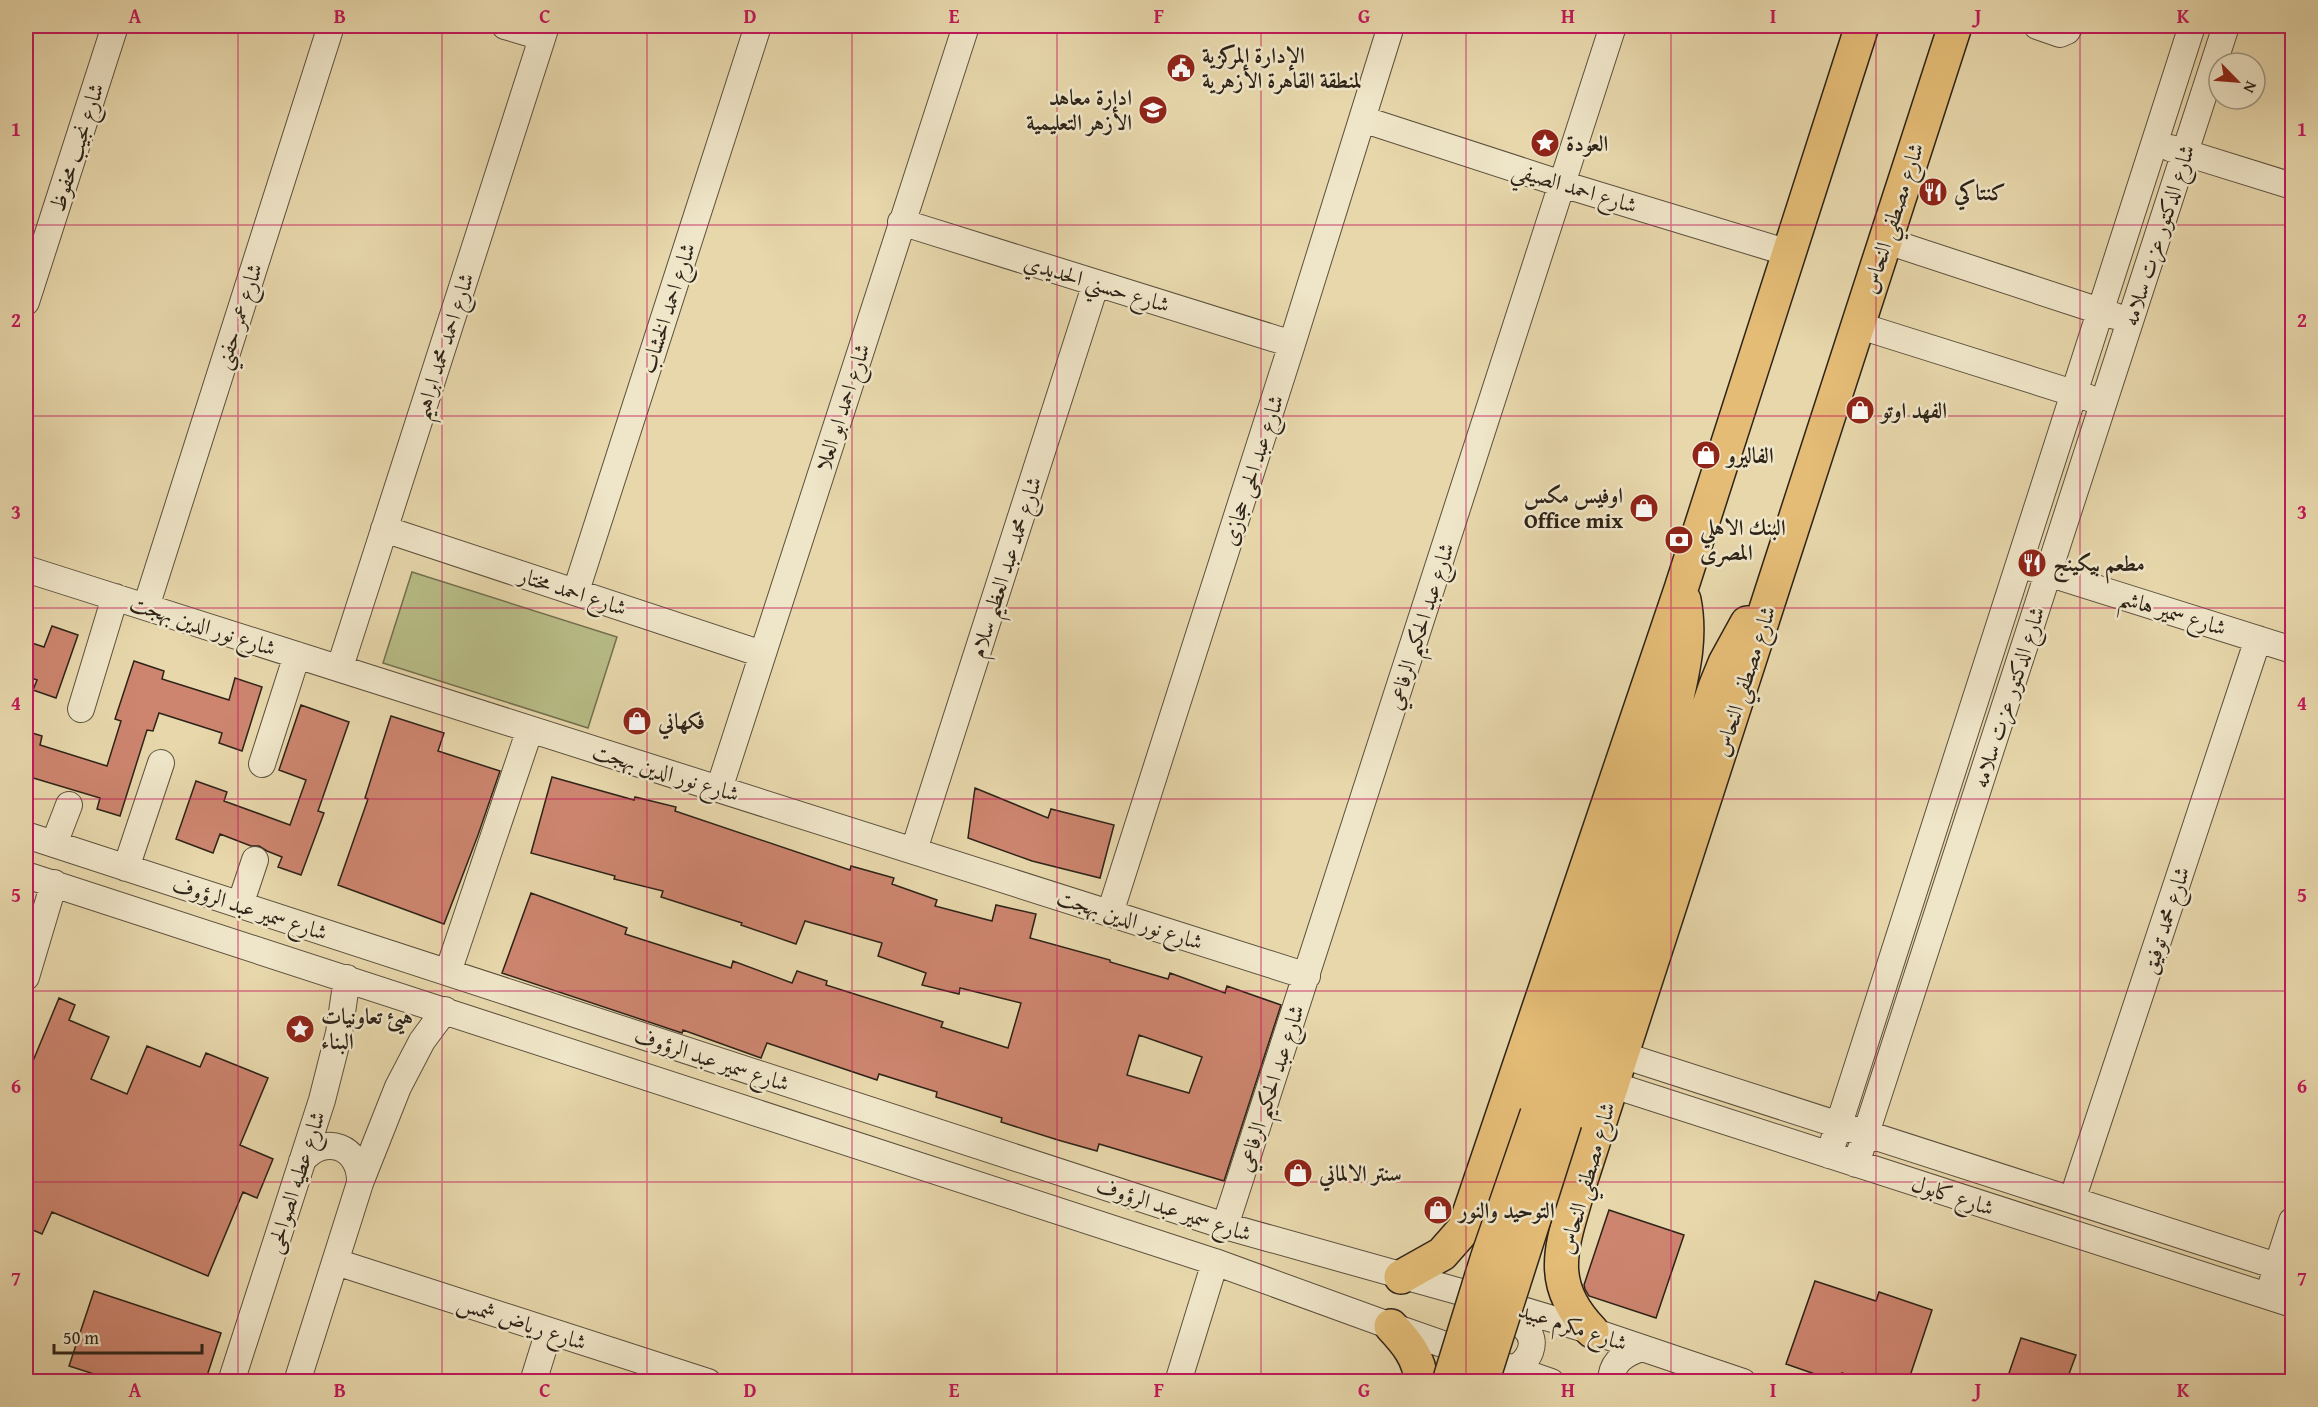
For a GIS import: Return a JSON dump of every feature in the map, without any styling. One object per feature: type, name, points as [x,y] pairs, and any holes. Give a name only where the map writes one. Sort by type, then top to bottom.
[{"type":"main road","points":[[1401,1277],[1428,1263],[1454,1243],[1464,1229],[1681,589],[1862,26]]},
{"type":"main road","name":"شارع مصطفي النحاس","points":[[1592,1331],[1574,1310],[1567,1297],[1561,1269],[1560,1255],[1579,1186],[1955,26]]},
{"type":"main road","points":[[1449,1382],[1487,1259],[1676,702],[1686,650],[1688,621],[1681,589]]},
{"type":"main road","points":[[1482,1382],[1565,1122],[1716,685],[1725,663],[1748,622],[1770,600]]},
{"type":"main road","points":[[1489,1160],[1507,1186],[1530,1200],[1556,1200],[1568,1195],[1579,1186]]},
{"type":"main road","points":[[1391,1326],[1412,1351],[1418,1364],[1421,1382]]},
{"type":"street","name":"شارع نجيب محفوظ","points":[[26,302],[115,26]]},
{"type":"street","name":"شارع عمر حفني","points":[[146,607],[331,26]]},
{"type":"street","points":[[505,26],[544,31]]},
{"type":"street","name":"شارع احمد الخشاب","points":[[576,591],[758,26]]},
{"type":"street","name":"شارع احمد ابو العلا","points":[[719,789],[966,26]]},
{"type":"street","name":"شارع عبد الحى حجازى","points":[[1110,913],[1391,26]]},
{"type":"street","name":"شارع عبد الحكيم الرفاعي","points":[[1225,1226],[1613,26]]},
{"type":"street","points":[[2037,26],[2060,34],[2067,31],[2070,26]]},
{"type":"street","name":"شارع الدكتور عزت سلامه","points":[[1829,1155],[2192,26]]},
{"type":"street","name":"شارع الدكتور عزت سلامه","points":[[1856,1164],[2226,26]]},
{"type":"street","name":"شارع احمد محمد ابراهيم","points":[[340,668],[544,31]]},
{"type":"street","name":"شارع احمد الصيفي","points":[[1362,119],[1562,184],[1789,253]]},
{"type":"street","points":[[2154,143],[2292,186]]},
{"type":"street","name":"شارع حسني الحديدي","points":[[901,222],[1292,344]]},
{"type":"street","points":[[1884,240],[2130,321]]},
{"type":"street","name":"شارع محمد عبد العظيم سلام","points":[[914,850],[1096,283]]},
{"type":"street","points":[[1857,325],[2103,402]]},
{"type":"street","name":"شارع احمد مختار","points":[[384,529],[762,654]]},
{"type":"street","name":"شارع سمير هاشم","points":[[2019,564],[2292,650]]},
{"type":"street","name":"شارع نور الدين بهجت","points":[[26,569],[1307,976]]},
{"type":"street","points":[[81,709],[115,597]]},
{"type":"street","name":"شارع محمد توفيق","points":[[2072,1200],[2258,639]]},
{"type":"street","points":[[262,764],[297,655]]},
{"type":"street","points":[[448,972],[530,729]]},
{"type":"street","points":[[126,868],[161,763]]},
{"type":"street","points":[[54,844],[69,805]]},
{"type":"street","name":"شارع سمير عبد الرؤوف","points":[[26,835],[1225,1226],[1401,1277]]},
{"type":"street","points":[[240,905],[255,860]]},
{"type":"street","name":"شارع سمير عبد الرؤوف","points":[[26,875],[1215,1262],[1391,1326]]},
{"type":"street","points":[[26,976],[54,883]]},
{"type":"street","name":"شارع عطيه الصوالحى","points":[[231,1382],[330,1068],[347,978]]},
{"type":"street","points":[[297,1382],[360,1183],[409,1063],[445,1010]]},
{"type":"street","name":"شارع كابول","points":[[1618,1070],[1839,1125],[2285,1269]]},
{"type":"street","name":"شارع كابول","points":[[1618,1070],[1829,1155],[2292,1304]]},
{"type":"street","points":[[302,1161],[316,1148],[335,1146],[352,1155],[358,1163],[360,1183]]},
{"type":"street","points":[[2268,1296],[2285,1269],[2292,1221]]},
{"type":"street","name":"شارع رياض شمس","points":[[336,1262],[708,1382]]},
{"type":"street","points":[[1178,1382],[1215,1262]]},
{"type":"street","name":"شارع مكرم عبيد","points":[[1401,1277],[1486,1299],[1592,1331],[1743,1382]]},
{"type":"street","points":[[1486,1299],[1487,1308],[1491,1312],[1522,1324],[1531,1337],[1532,1346],[1526,1361],[1512,1369]]},
{"type":"street","points":[[1391,1326],[1551,1382]]},
{"type":"street","points":[[533,1382],[549,1331]]},
{"type":"street","points":[[1611,1382],[1611,1374],[1617,1361],[1628,1352],[1642,1348]]},
{"type":"green space","points":[[412,572],[617,637],[588,728],[383,663]]},
{"type":"building","points":[[52,626],[78,635],[56,698],[33,690],[37,680],[26,676],[26,641],[44,647]]},
{"type":"building","points":[[134,661],[164,671],[162,679],[229,700],[235,678],[262,687],[242,751],[219,743],[222,733],[159,713],[153,731],[147,730],[120,816],[97,809],[100,798],[30,777],[26,778],[26,731],[42,736],[40,745],[107,766],[121,721],[115,719]]},
{"type":"building","points":[[301,705],[349,722],[318,811],[324,813],[301,875],[278,867],[282,857],[259,846],[251,846],[220,834],[213,853],[176,839],[196,781],[227,792],[224,801],[290,825],[306,780],[279,770]]},
{"type":"building","points":[[391,716],[444,733],[438,751],[500,771],[444,924],[338,885],[368,799],[365,798]]},
{"type":"building","points":[[552,777],[634,800],[635,797],[676,807],[675,811],[850,870],[851,866],[894,878],[892,884],[937,900],[935,906],[992,921],[996,905],[1036,914],[1030,938],[1168,979],[1170,973],[1225,993],[1227,986],[1281,1005],[1224,1181],[1099,1144],[1097,1151],[1058,1140],[1001,1122],[1002,1118],[936,1097],[937,1092],[879,1074],[877,1080],[767,1043],[761,1058],[683,1030],[682,1033],[502,973],[531,893],[627,928],[625,934],[731,968],[733,961],[792,983],[797,971],[827,981],[826,985],[943,1022],[941,1027],[1008,1048],[1021,1003],[960,988],[959,994],[922,985],[926,973],[878,956],[882,943],[805,921],[796,944],[741,925],[742,923],[661,897],[663,891],[614,879],[615,876],[531,853]],"holes":[[[1139,1035],[1202,1057],[1189,1093],[1127,1075]]]},
{"type":"building","points":[[975,788],[1048,818],[1051,809],[1114,825],[1100,878],[1032,861],[968,838]]},
{"type":"building","points":[[59,998],[75,1005],[69,1020],[109,1037],[91,1079],[127,1094],[147,1046],[200,1067],[206,1053],[268,1078],[240,1145],[273,1159],[257,1198],[243,1192],[208,1276],[52,1212],[42,1234],[26,1227],[26,1078]]},
{"type":"building","points":[[1609,1210],[1684,1235],[1656,1318],[1589,1296],[1585,1289],[1584,1285]]},
{"type":"building","points":[[1815,1281],[1876,1301],[1879,1292],[1932,1310],[1908,1382],[1867,1382],[1842,1373],[1838,1382],[1786,1364]]},
{"type":"building","points":[[94,1291],[221,1333],[205,1382],[119,1382],[69,1366]]},
{"type":"building","points":[[2021,1338],[2076,1355],[2066,1382],[2006,1382]]},
{"type":"place","name":"الإدارة المركزية لمنطقة القاهرة الأزهرية","points":[[1181,68]]},
{"type":"place","name":"ادارة معاهد الأزهر التعليمية","points":[[1153,110]]},
{"type":"place","name":"العودة","points":[[1545,143]]},
{"type":"place","name":"كنتاكي","points":[[1933,192]]},
{"type":"place","name":"الفهد اوتو","points":[[1860,410]]},
{"type":"place","name":"الفاليرو","points":[[1706,455]]},
{"type":"place","name":"اوفيس مكس Office mix","points":[[1644,508]]},
{"type":"place","name":"البنك الاهلي المصرى","points":[[1679,540]]},
{"type":"place","name":"مطعم بيكينج","points":[[2032,563]]},
{"type":"place","name":"فكهاني","points":[[637,721]]},
{"type":"place","name":"هيئ تعاونيات البناء","points":[[300,1029]]},
{"type":"place","name":"سنتر الالماني","points":[[1298,1173]]},
{"type":"place","name":"التوحيد والنور","points":[[1438,1210]]}]
